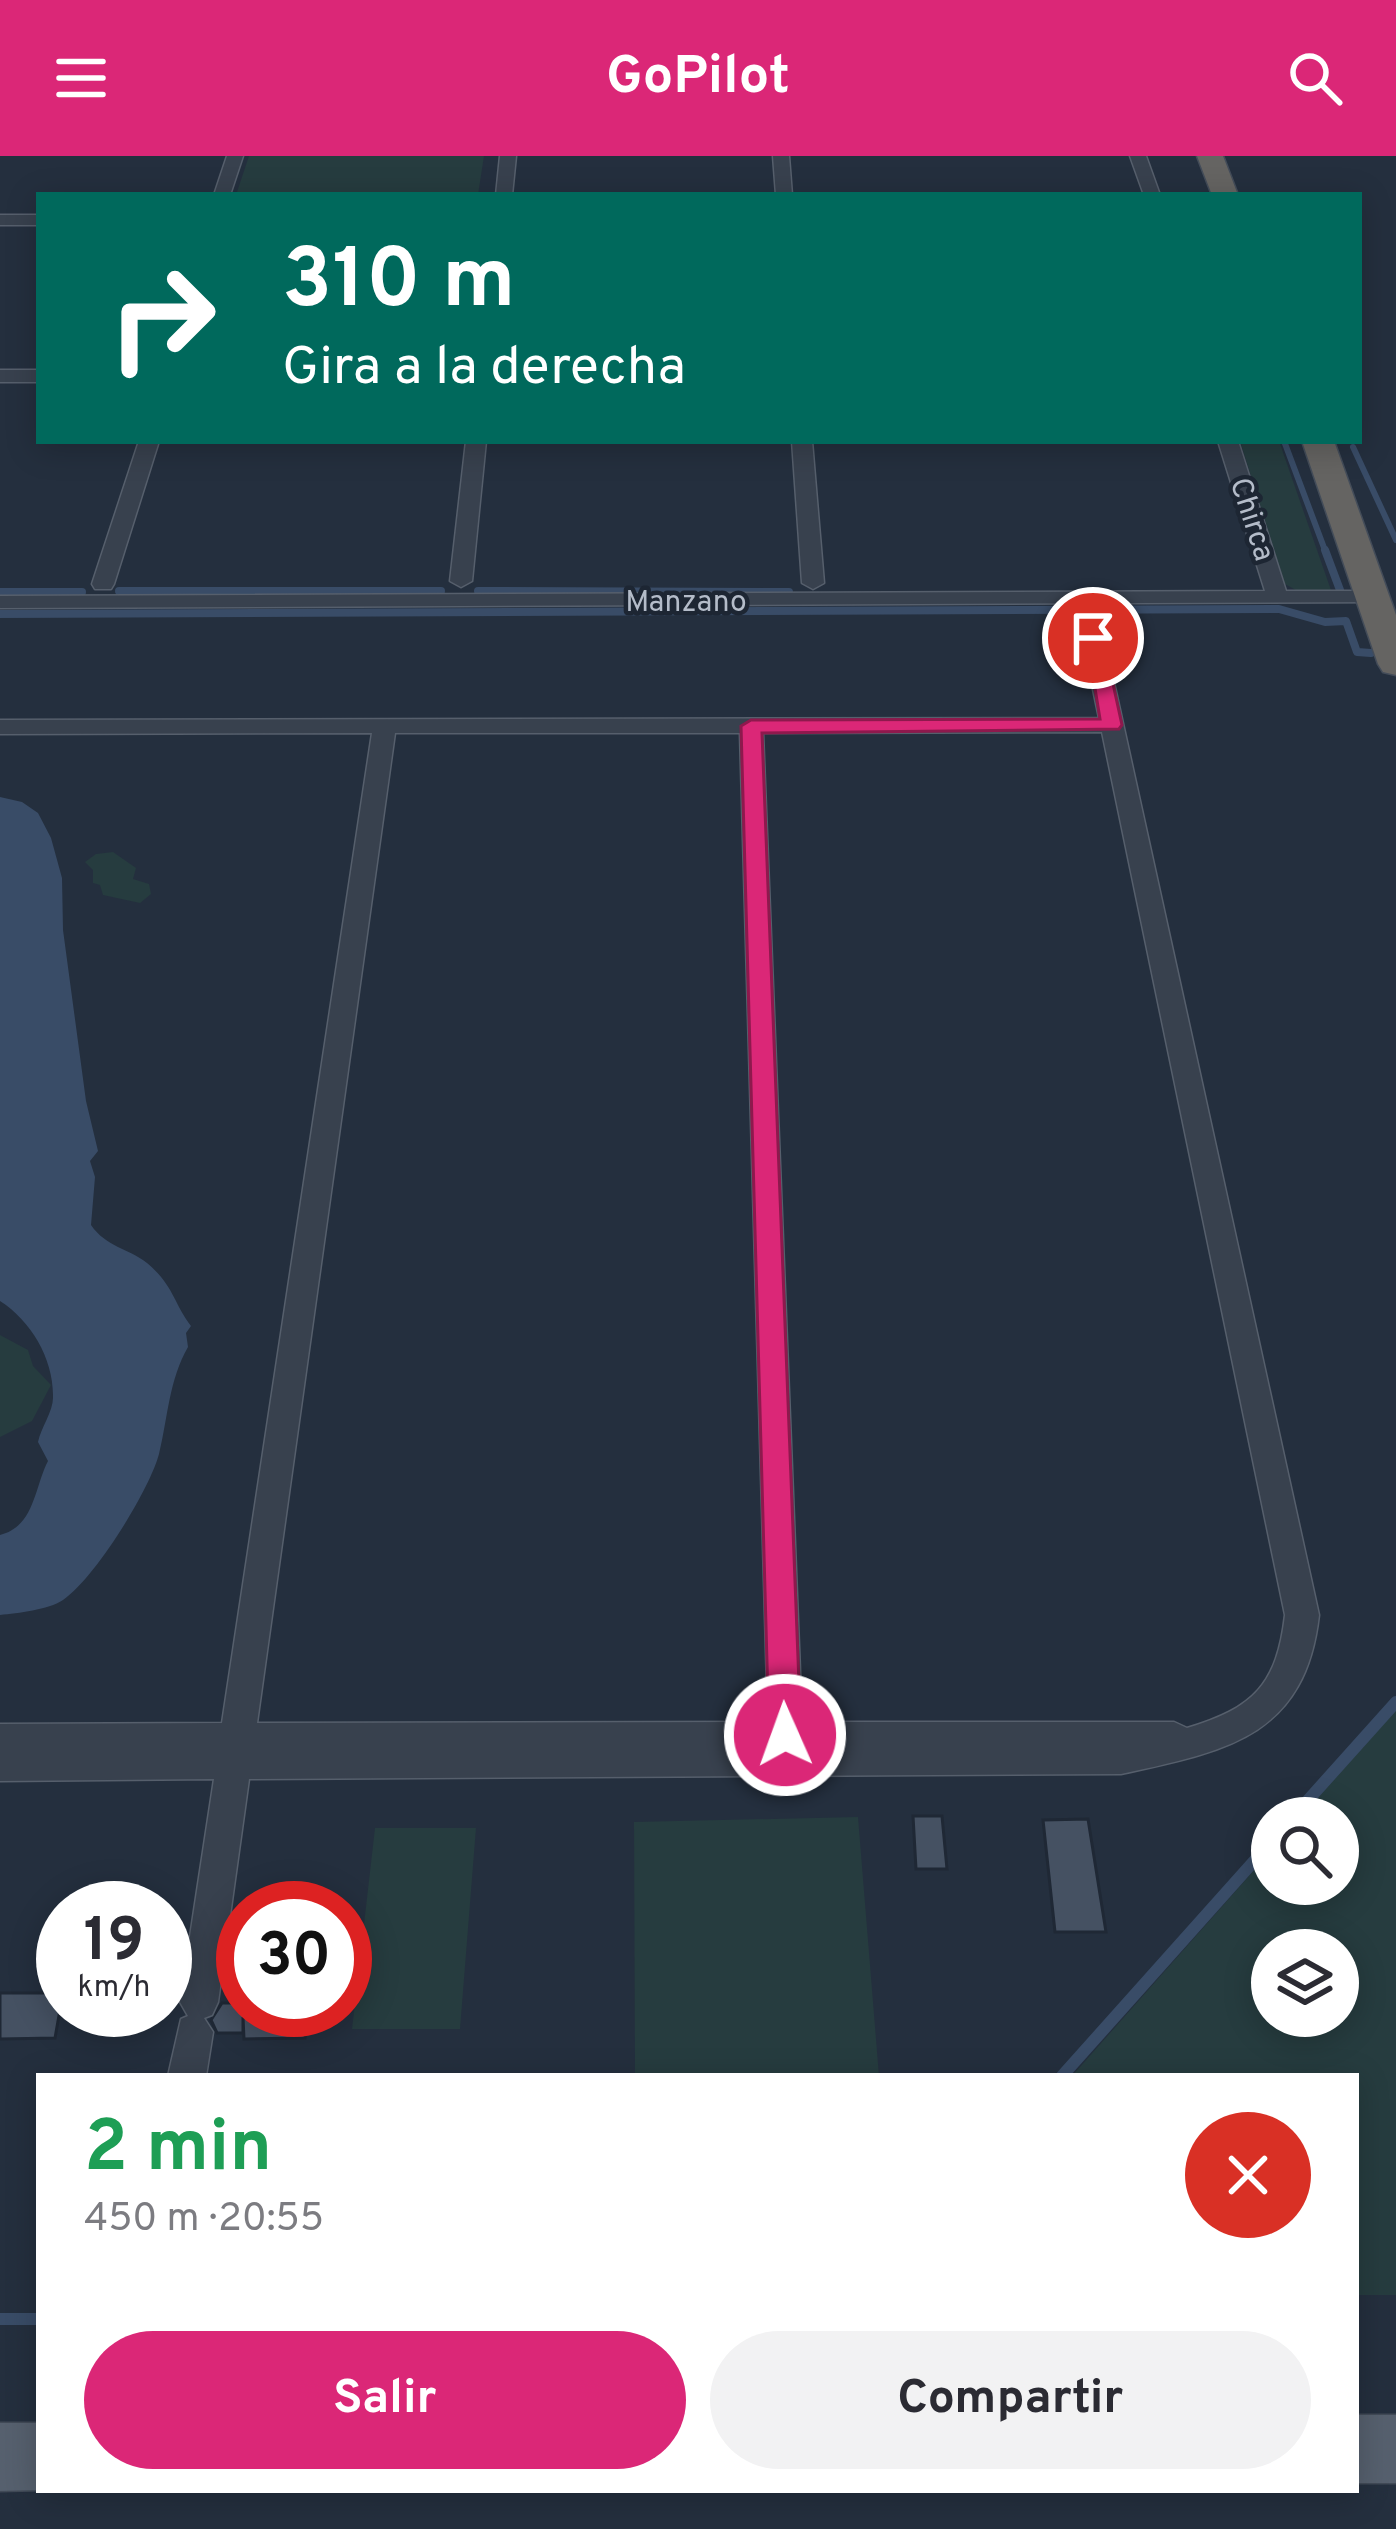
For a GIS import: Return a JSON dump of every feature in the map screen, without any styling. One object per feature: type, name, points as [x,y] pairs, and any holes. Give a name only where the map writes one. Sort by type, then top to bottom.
[{"type":"highway","points":[[1210,156],[1224,192]]},
{"type":"highway","points":[[1319,444],[1396,664]]},
{"type":"main road","points":[[1359,2449],[1396,2449]]},
{"type":"main road","points":[[0,2457],[36,2457]]},
{"type":"street","points":[[223,192],[235,156]]},
{"type":"street","points":[[504,192],[508,156]]},
{"type":"street","points":[[781,156],[784,192]]},
{"type":"street","points":[[1138,156],[1151,192]]},
{"type":"street","points":[[0,220],[36,220]]},
{"type":"street","points":[[0,376],[36,376]]},
{"type":"street","points":[[103,584],[147,444]]},
{"type":"street","points":[[461,581],[476,444]]},
{"type":"street","points":[[802,444],[813,583]]},
{"type":"street","name":"Chirca","points":[[1229,444],[1278,598]]},
{"type":"street","name":"Manzano","points":[[0,602],[1373,597]]},
{"type":"street","points":[[0,1739],[236,1750],[785,1748],[1121,1760],[1210,1739],[1252,1721],[1287,1684],[1302,1652],[1302,1615],[1093,638]]},
{"type":"street","points":[[0,727],[1112,725]]},
{"type":"street","points":[[751,726],[785,1748]]},
{"type":"street","points":[[187,2073],[385,727]]},
{"type":"street","points":[[0,1765],[236,1750]]},
{"type":"green space","points":[[249,156],[484,156],[478,192],[237,192]]},
{"type":"green space","points":[[1241,444],[1280,444],[1332,593],[1301,593],[1285,584]]},
{"type":"green space","points":[[113,852],[136,868],[133,879],[149,884],[151,894],[140,903],[103,895],[100,885],[93,883],[93,870],[85,862],[96,854]]},
{"type":"green space","points":[[0,1335],[28,1350],[33,1366],[51,1385],[32,1421],[0,1437]]},
{"type":"green space","points":[[1396,1710],[1396,2295],[1359,2295],[1359,2073],[1075,2073],[1251,1874],[1251,1905],[1359,1905],[1359,1797],[1319,1797]]},
{"type":"green space","points":[[858,1817],[879,2073],[635,2073],[634,1822]]},
{"type":"green space","points":[[375,1828],[476,1828],[460,2029],[372,2029],[369,1881]]},
{"type":"water","points":[[0,797],[22,802],[38,813],[62,878],[63,930],[86,1101],[98,1151],[90,1161],[95,1177],[91,1225],[103,1238],[156,1271],[191,1326],[159,1454],[119,1533],[63,1600],[41,1609],[0,1615],[0,1535],[20,1523],[32,1505],[48,1461],[38,1442],[53,1398],[50,1369],[38,1342],[22,1319],[0,1301]]},
{"type":"building","points":[[913,1816],[942,1816],[947,1869],[916,1869]]},
{"type":"building","points":[[1088,1819],[1106,1932],[1055,1932],[1043,1820]]},
{"type":"building","points":[[0,1993],[36,1993],[36,2037],[55,2038],[0,2039]]},
{"type":"building","points":[[244,2037],[305,2037],[305,2038]]},
{"type":"waterway","points":[[1285,444],[1326,553]]},
{"type":"waterway","points":[[1353,447],[1396,540]]},
{"type":"waterway","points":[[1325,550],[1340,590]]},
{"type":"waterway","points":[[119,591],[441,591]]},
{"type":"waterway","points":[[478,591],[789,592]]},
{"type":"waterway","points":[[0,592],[82,592]]},
{"type":"waterway","points":[[0,614],[1279,609],[1325,622],[1346,621],[1357,652],[1371,653]]},
{"type":"waterway","points":[[1311,1797],[1396,1702]]},
{"type":"waterway","points":[[1065,2073],[1251,1864]]},
{"type":"waterway","points":[[0,2319],[36,2319]]},
{"type":"route","points":[[785,1735],[751,726],[1112,725],[1093,638]]}]
